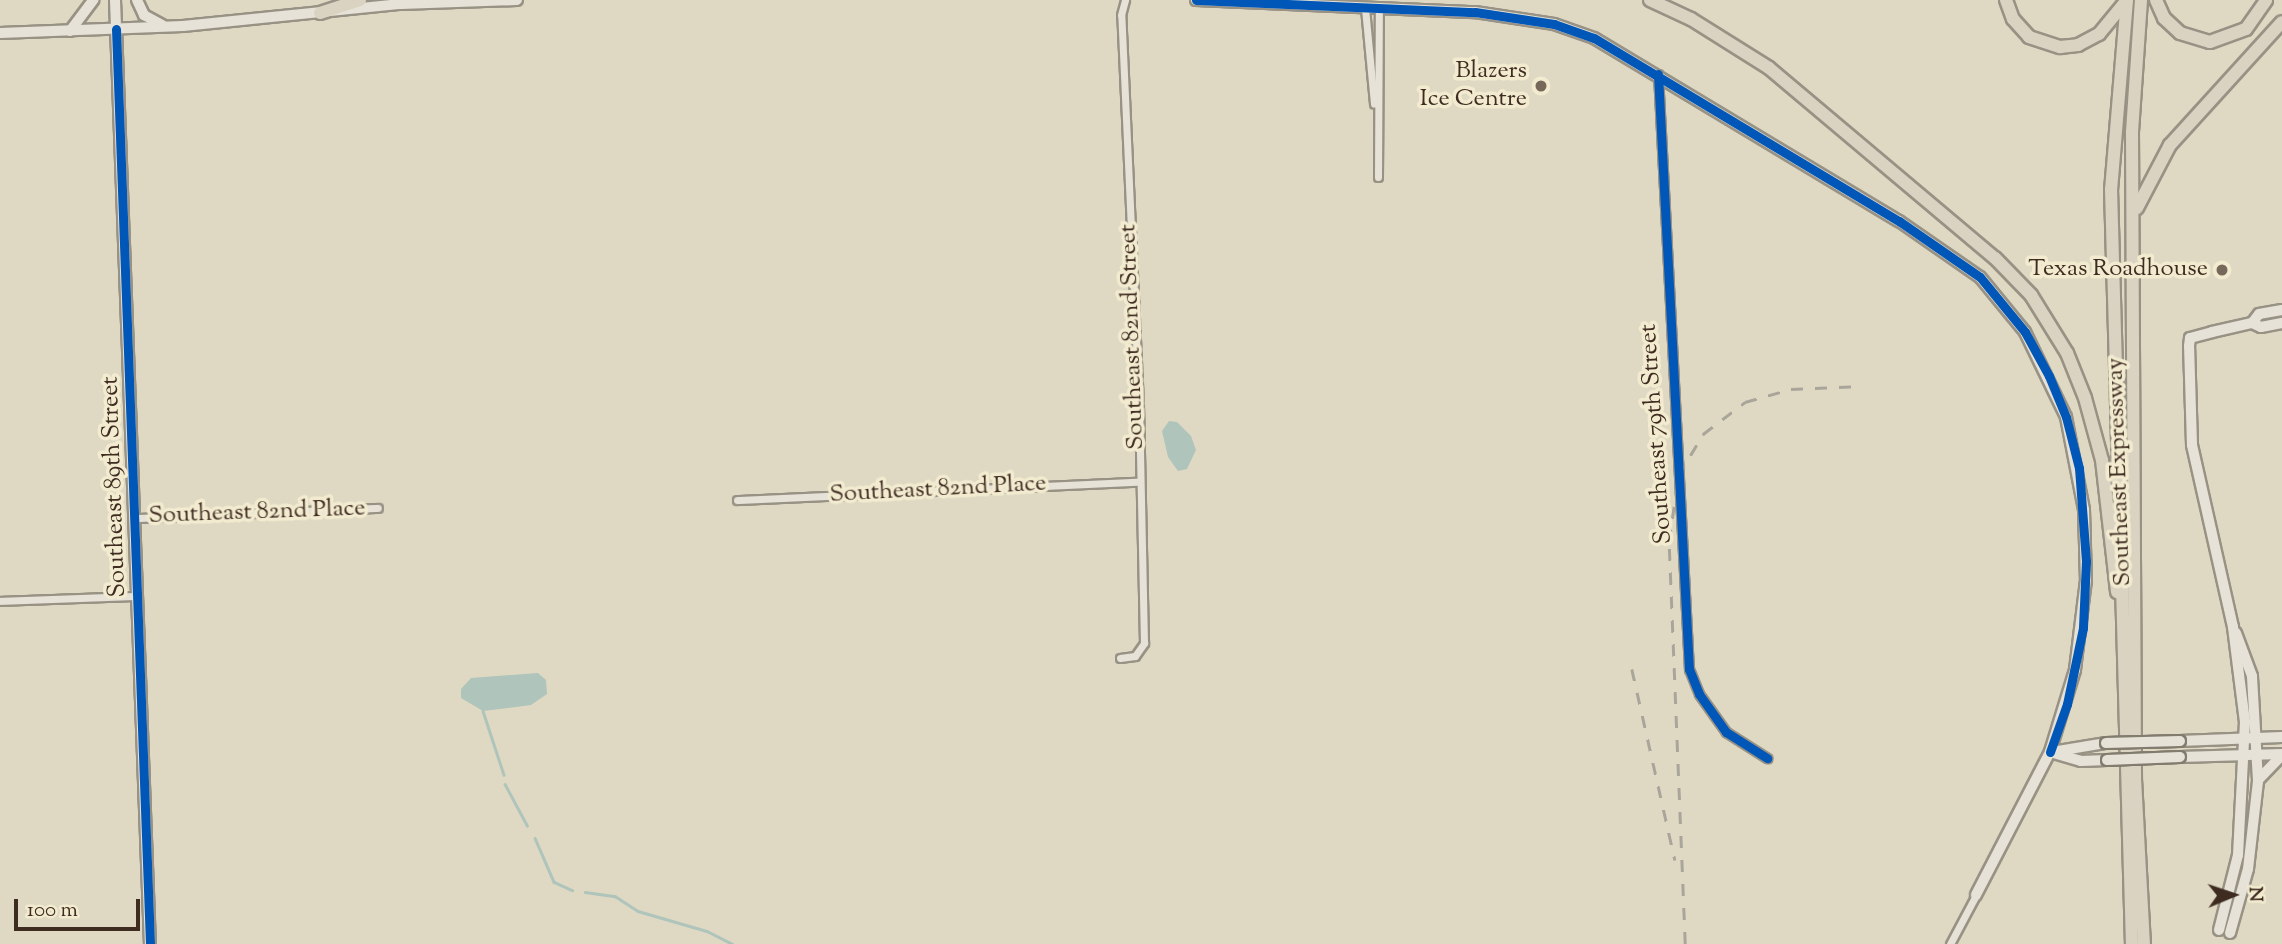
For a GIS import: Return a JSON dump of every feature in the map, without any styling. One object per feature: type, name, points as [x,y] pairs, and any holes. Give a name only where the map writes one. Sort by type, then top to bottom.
[{"type":"highway","points":[[320,13],[360,0]]},
{"type":"highway","points":[[1650,0],[1691,19],[1769,68],[1995,258],[2031,295],[2067,353],[2102,460],[2125,654]]},
{"type":"highway","points":[[2006,0],[2013,19],[2029,37],[2060,47],[2078,45],[2099,34],[2127,0]]},
{"type":"highway","name":"Southeast Expressway","points":[[2127,0],[2111,189],[2132,944]]},
{"type":"highway","name":"Southeast Expressway","points":[[2141,0],[2132,92],[2135,212],[2136,779],[2144,944]]},
{"type":"highway","points":[[2156,0],[2164,18],[2180,33],[2210,42],[2239,35],[2259,15],[2266,0]]},
{"type":"highway","points":[[2135,212],[2170,145],[2282,22]]},
{"type":"street","points":[[70,31],[93,0]]},
{"type":"street","name":"Southeast 89th Street","points":[[115,0],[150,944]]},
{"type":"street","points":[[137,0],[144,15],[166,27]]},
{"type":"street","points":[[0,33],[166,27],[320,13],[517,0]]},
{"type":"street","name":"Southeast 82nd Street","points":[[1120,658],[1135,656],[1144,643],[1139,405],[1121,15],[1125,0]]},
{"type":"street","points":[[1196,0],[1475,12],[1554,24],[1594,38],[1917,232],[1980,277],[2025,332],[2049,376],[2066,417],[2084,510],[2081,640],[2050,752],[1950,944]]},
{"type":"street","points":[[1365,8],[1367,60],[1376,117]]},
{"type":"street","points":[[1378,177],[1376,117],[1379,8]]},
{"type":"street","name":"Southeast 79th Street","points":[[1658,74],[1689,669],[1699,694],[1726,732],[1767,758]]},
{"type":"street","points":[[2252,323],[2259,314],[2282,310]]},
{"type":"street","points":[[2219,930],[2238,855],[2245,738],[2233,626],[2192,445],[2190,338],[2252,323],[2261,327],[2282,323]]},
{"type":"street","name":"Southeast 82nd Place","points":[[737,500],[1139,482]]},
{"type":"street","name":"Southeast 82nd Place","points":[[136,518],[378,508]]},
{"type":"street","points":[[0,601],[138,596]]},
{"type":"street","points":[[2230,933],[2248,869],[2258,781],[2258,738],[2252,676],[2233,626]]},
{"type":"street","points":[[2050,752],[2106,743],[2282,737]]},
{"type":"street","points":[[2050,752],[2081,761],[2282,754]]},
{"type":"street","points":[[2258,781],[2282,754]]},
{"type":"shaded area","points":[[1169,421],[1177,422],[1191,436],[1196,450],[1187,469],[1178,471],[1168,457],[1162,431]]},
{"type":"shaded area","points":[[538,673],[546,680],[547,694],[531,705],[483,711],[461,698],[461,689],[471,678]]},
{"type":"waterway","points":[[483,711],[504,775]]},
{"type":"waterway","points":[[505,784],[527,825]]},
{"type":"waterway","points":[[535,838],[554,882],[572,890]]},
{"type":"waterway","points":[[585,892],[615,896],[638,911],[707,931],[732,944]]},
{"type":"railway","points":[[1685,944],[1669,542],[1678,476],[1703,434],[1745,402],[1791,389],[1862,386]]},
{"type":"railway","points":[[1632,669],[1675,860]]},
{"type":"cycle path","points":[[1196,0],[1475,12],[1554,24],[1594,38],[1899,221],[1980,277],[2025,332],[2049,376],[2066,417],[2079,468],[2086,561],[2083,628],[2067,704],[2050,752]]},
{"type":"cycle path","points":[[116,29],[150,944]]},
{"type":"cycle path","points":[[1658,74],[1689,669],[1699,694],[1726,732],[1767,758]]},
{"type":"place","name":"Blazers Ice Centre","points":[[1541,86]]},
{"type":"place","name":"Texas Roadhouse","points":[[2222,270]]}]
